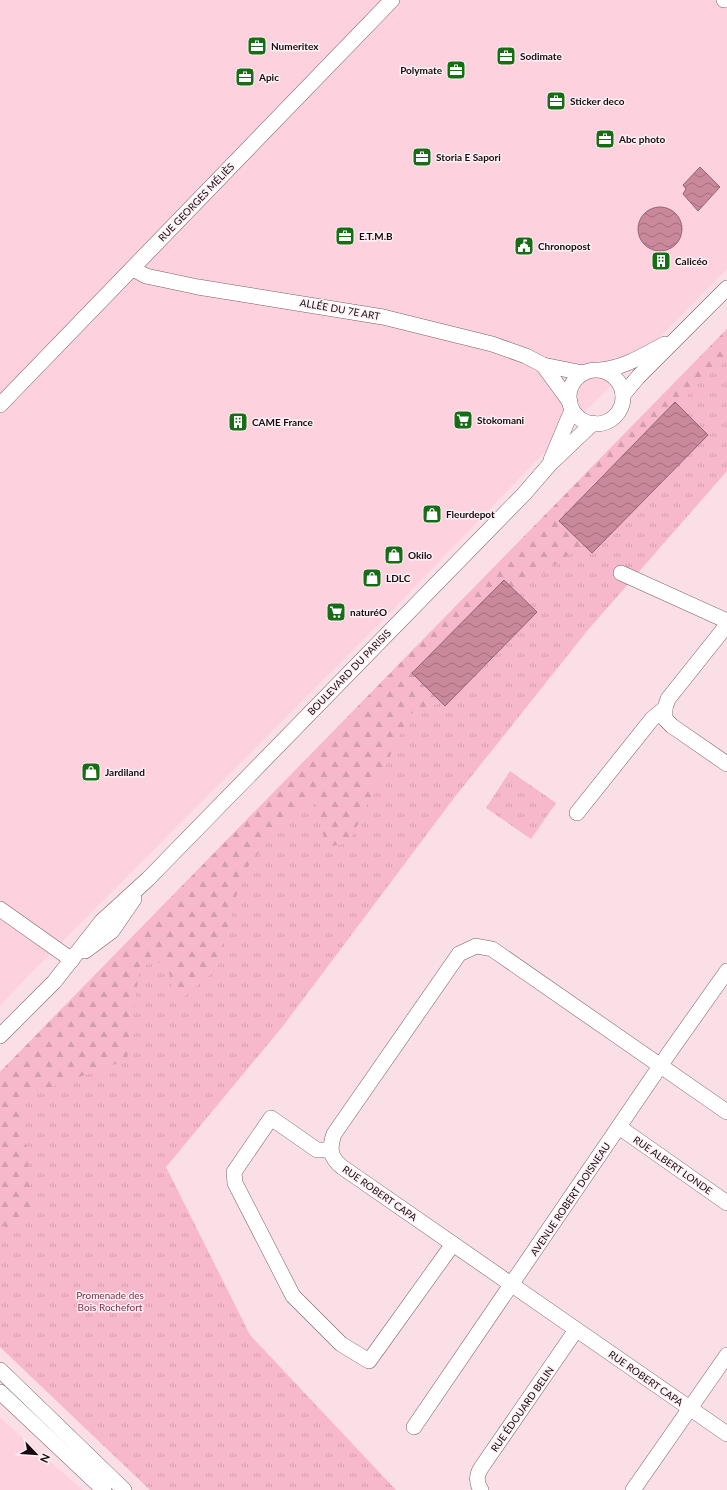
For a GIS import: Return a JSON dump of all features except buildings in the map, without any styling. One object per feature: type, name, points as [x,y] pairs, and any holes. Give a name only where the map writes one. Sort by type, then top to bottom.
[{"type":"street","name":"RUE GEORGES MÉLIÈS","points":[[0,405],[392,0]]},
{"type":"street","name":"ALLÉE DU 7E ART","points":[[133,269],[146,276],[198,287],[383,317],[492,344],[526,356],[543,365],[583,373]]},
{"type":"street","points":[[623,395],[727,288]]},
{"type":"street","points":[[600,370],[609,373],[616,379],[623,395],[617,413],[611,419],[602,423],[593,423],[584,421],[571,406],[569,393],[572,385],[583,373],[600,370],[614,369],[625,365],[679,337]]},
{"type":"street","name":"ALLÉE DU 7E ART","points":[[543,365],[571,406]]},
{"type":"street","name":"BOULEVARD DU PARISIS","points":[[550,464],[571,406]]},
{"type":"street","name":"BOULEVARD DU PARISIS","points":[[0,1036],[72,960],[102,921],[148,879],[524,494],[550,464],[593,423]]},
{"type":"street","points":[[621,573],[727,621]]},
{"type":"street","points":[[577,813],[652,719],[664,708],[668,699],[727,625]]},
{"type":"street","points":[[664,708],[665,719],[672,726],[727,764]]},
{"type":"street","points":[[0,909],[72,960]]},
{"type":"street","points":[[453,1244],[369,1361],[341,1344],[294,1296],[234,1183],[234,1172],[271,1118],[324,1150],[459,954],[476,946],[492,949],[727,1112]]},
{"type":"street","name":"AVENUE ROBERT DOISNEAU","points":[[414,1427],[660,1065],[727,971]]},
{"type":"street","name":"RUE ALBERT LONDE","points":[[619,1127],[727,1203]]},
{"type":"street","name":"RUE ROBERT CAPA","points":[[324,1150],[336,1162],[727,1434]]},
{"type":"street","name":"RUE ÉDOUARD BELIN","points":[[481,1490],[477,1482],[477,1475],[481,1468],[576,1330]]},
{"type":"street","points":[[634,1490],[727,1355]]},
{"type":"street","points":[[0,1370],[124,1490]]},
{"type":"street","points":[[0,1392],[104,1490]]},
{"type":"shaded area","points":[[0,0],[727,0],[727,269],[533,464],[377,626],[26,978],[0,1006]]},
{"type":"shaded area","points":[[0,1418],[83,1490],[0,1490]]},
{"type":"green space","name":"Promenade des Bois Rochefort","points":[[727,329],[727,471],[587,631],[454,798],[283,1026],[166,1167],[250,1335],[396,1490],[150,1490],[0,1347],[0,1072]]},
{"type":"green space","points":[[727,329],[727,358],[697,382],[587,542],[476,620],[446,701],[410,714],[349,843],[326,847],[315,800],[298,803],[242,874],[217,969],[179,1001],[174,999],[167,961],[140,966],[127,1060],[21,1098],[33,1215],[28,1209],[9,1230],[0,1222],[0,1072]]},
{"type":"green space","points":[[510,771],[556,803],[531,839],[486,808]]},
{"type":"water","points":[[700,167],[720,187],[698,211],[683,194],[686,189],[683,185]]},
{"type":"water","points":[[656,207],[664,207],[676,213],[682,225],[682,233],[676,245],[664,251],[656,251],[644,245],[638,233],[638,225],[644,213]]},
{"type":"water","points":[[675,402],[708,435],[592,553],[559,521]]},
{"type":"water","points":[[504,580],[537,612],[445,706],[412,673]]},
{"type":"place","name":"Numeritex","points":[[257,46]]},
{"type":"place","name":"Sodimate","points":[[506,56]]},
{"type":"place","name":"Polymate","points":[[456,70]]},
{"type":"place","name":"Apic","points":[[245,77]]},
{"type":"place","name":"Sticker deco","points":[[556,101]]},
{"type":"place","name":"Abc photo","points":[[605,139]]},
{"type":"place","name":"Storia E Sapori","points":[[422,157]]},
{"type":"place","name":"E.T.M.B","points":[[345,236]]},
{"type":"place","name":"Chronopost","points":[[524,246]]},
{"type":"place","name":"Calicéo","points":[[661,261]]},
{"type":"place","name":"Stokomani","points":[[463,420]]},
{"type":"place","name":"CAME France","points":[[238,422]]},
{"type":"place","name":"Fleurdepot","points":[[432,514]]},
{"type":"place","name":"Okilo","points":[[394,555]]},
{"type":"place","name":"LDLC","points":[[372,578]]},
{"type":"place","name":"naturéO","points":[[336,612]]},
{"type":"place","name":"Jardiland","points":[[91,772]]}]
